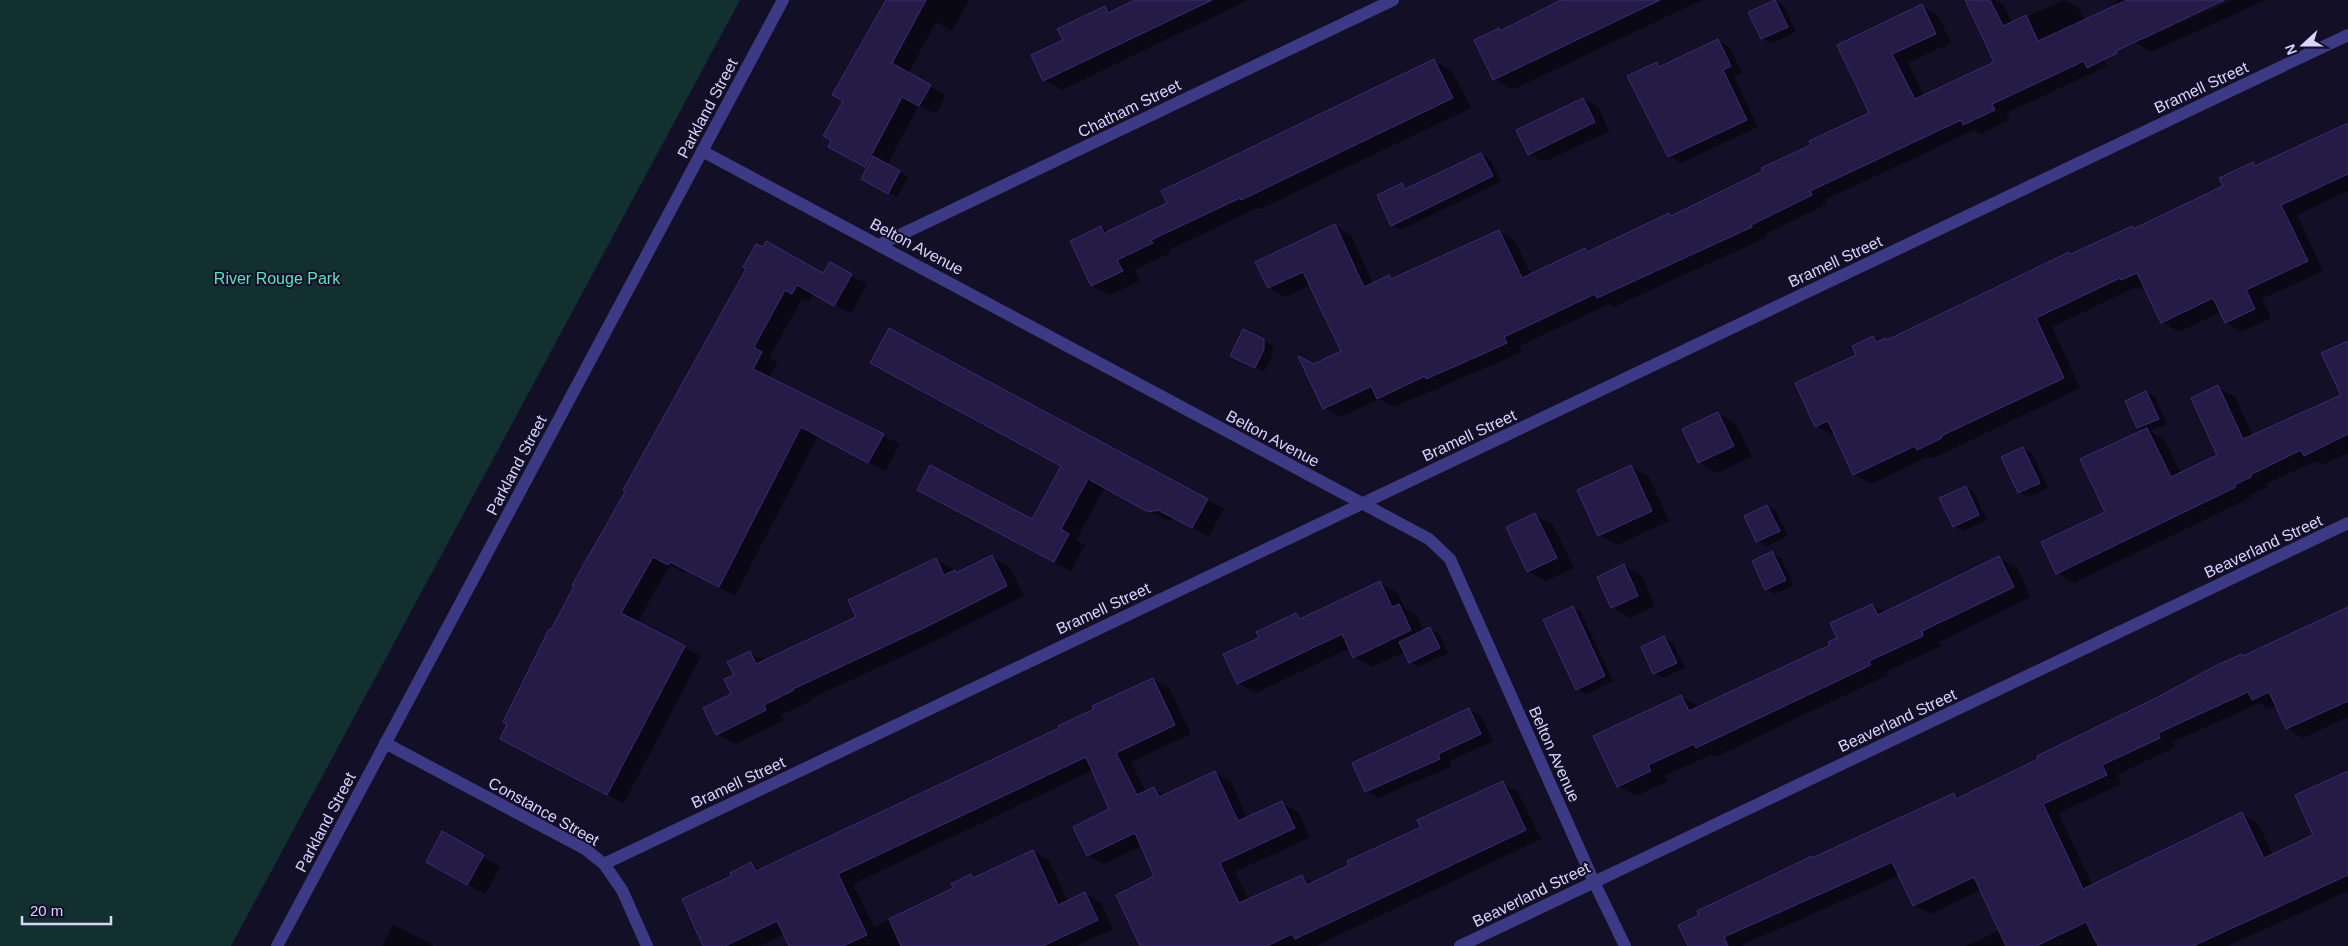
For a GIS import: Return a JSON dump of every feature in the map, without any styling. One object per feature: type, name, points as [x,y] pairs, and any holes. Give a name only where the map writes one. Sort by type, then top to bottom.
[{"type":"street","name":"Parkland Street","points":[[277,946],[783,0]]},
{"type":"street","name":"Chatham Street","points":[[880,245],[1393,0]]},
{"type":"street","name":"Bramell Street","points":[[604,864],[2348,35]]},
{"type":"street","name":"Belton Avenue","points":[[702,151],[1429,539],[1450,559],[1594,882],[1625,946]]},
{"type":"street","name":"Beaverland Street","points":[[1460,946],[2348,523]]},
{"type":"street","name":"Constance Street","points":[[385,743],[585,849],[604,864],[622,890],[647,946]]},
{"type":"green space","name":"River Rouge Park","points":[[0,0],[740,0],[231,946],[0,946]]},
{"type":"building","points":[[886,0],[926,0],[892,63],[931,85],[919,106],[902,97],[865,167],[828,147],[831,140],[823,136],[843,101],[832,95]]},
{"type":"building","points":[[1135,0],[1212,0],[1043,81],[1031,55],[1063,40],[1057,29],[1105,6],[1108,13]]},
{"type":"building","points":[[1561,0],[1660,0],[1493,80],[1474,40],[1499,28],[1500,31]]},
{"type":"building","points":[[1775,0],[1788,27],[1761,39],[1748,12]]},
{"type":"building","points":[[1965,0],[1990,0],[2003,26],[2026,15],[2038,41],[2127,0],[2224,0],[2116,51],[2117,53],[2087,68],[2084,61],[1992,104],[1995,110],[1963,125],[1961,120],[1810,191],[1812,195],[1751,225],[1752,227],[1597,298],[1595,294],[1504,337],[1507,343],[1426,379],[1425,376],[1377,399],[1371,386],[1323,409],[1298,356],[1314,364],[1341,351],[1303,272],[1268,288],[1255,262],[1335,224],[1364,287],[1389,275],[1391,279],[1499,230],[1522,278],[1585,248],[1587,252],[1669,213],[1671,216],[1763,171],[1761,168],[1811,145],[1809,141],[1869,113],[1837,45],[1922,4],[1936,34],[1892,54],[1915,99],[1994,62]]},
{"type":"building","points":[[1718,39],[1731,66],[1723,70],[1747,120],[1668,157],[1627,76],[1657,62],[1659,67]]},
{"type":"building","points":[[1434,59],[1453,98],[1241,200],[1240,198],[1151,240],[1153,243],[1117,260],[1123,271],[1091,286],[1070,241],[1101,226],[1104,233],[1167,203],[1161,191]]},
{"type":"building","points":[[1583,98],[1595,122],[1528,155],[1516,130]]},
{"type":"building","points":[[2348,123],[2348,174],[2281,205],[2308,261],[2246,290],[2255,309],[2225,323],[2213,298],[2161,323],[2137,273],[2121,280],[2120,278],[2036,318],[2064,378],[1941,436],[1942,438],[1917,450],[1915,446],[1853,475],[1828,421],[1815,427],[1795,383],[1856,355],[1852,346],[1873,336],[1876,342],[1886,338],[1887,340],[2069,252],[2071,254],[2132,226],[2133,229],[2223,186],[2219,178],[2253,162],[2255,166]]},
{"type":"building","points":[[1481,153],[1493,176],[1391,226],[1377,195],[1402,183],[1405,189]]},
{"type":"building","points":[[873,156],[900,171],[888,194],[861,179]]},
{"type":"building","points":[[766,241],[823,273],[830,262],[852,274],[834,306],[797,285],[792,294],[785,290],[754,347],[762,352],[753,369],[884,434],[868,463],[801,427],[719,587],[670,562],[668,565],[653,557],[621,613],[685,646],[607,795],[500,739],[507,724],[503,722],[549,629],[551,630],[574,586],[572,585],[625,492],[623,490],[746,269],[743,267],[756,244],[763,247]]},
{"type":"building","points":[[889,328],[1208,499],[1192,528],[1158,510],[1148,512],[1088,479],[1061,529],[1069,534],[1054,562],[917,490],[930,465],[1032,519],[1061,466],[870,363]]},
{"type":"building","points":[[1243,329],[1264,339],[1264,349],[1255,368],[1230,356]]},
{"type":"building","points":[[2348,341],[2348,434],[2304,456],[2301,450],[2250,475],[2251,477],[2234,485],[2236,487],[2056,574],[2041,542],[2105,512],[2080,459],[2147,428],[2171,477],[2217,455],[2191,398],[2218,385],[2243,439],[2341,395],[2321,353]]},
{"type":"building","points":[[2146,391],[2159,419],[2137,428],[2125,401]]},
{"type":"building","points":[[1718,412],[1734,446],[1698,463],[1682,429]]},
{"type":"building","points":[[2023,447],[2040,483],[2018,493],[2001,457]]},
{"type":"building","points":[[1631,465],[1652,511],[1598,536],[1577,490]]},
{"type":"building","points":[[1966,486],[1979,515],[1953,527],[1939,498]]},
{"type":"building","points":[[1767,505],[1780,531],[1756,542],[1744,516]]},
{"type":"building","points":[[1535,513],[1557,558],[1527,572],[1506,527]]},
{"type":"building","points":[[1772,551],[1786,580],[1765,590],[1752,561]]},
{"type":"building","points":[[992,555],[1007,586],[924,628],[793,689],[764,705],[766,710],[716,735],[703,708],[731,694],[724,679],[734,675],[727,662],[750,651],[756,664],[856,617],[848,600],[936,558],[944,575],[955,570],[956,573]]},
{"type":"building","points":[[1999,556],[2014,587],[1922,631],[1923,636],[1869,661],[1871,665],[1696,748],[1694,744],[1648,765],[1651,771],[1617,787],[1593,736],[1681,695],[1689,711],[1830,645],[1828,642],[1837,638],[1830,623],[1872,604],[1878,615]]},
{"type":"building","points":[[1624,564],[1638,596],[1611,608],[1597,577]]},
{"type":"building","points":[[1380,581],[1392,607],[1399,604],[1411,630],[1353,658],[1342,634],[1237,684],[1223,654],[1259,638],[1256,632],[1296,613],[1300,619]]},
{"type":"building","points":[[1573,606],[1605,676],[1576,690],[1543,620]]},
{"type":"building","points":[[2348,607],[2348,701],[2286,729],[2269,692],[2252,700],[2248,692],[2158,733],[2160,738],[2102,765],[2107,775],[2043,804],[2083,889],[2242,812],[2264,858],[2313,835],[2295,795],[2348,771],[2348,875],[2193,946],[2098,946],[2086,922],[2036,946],[2006,946],[1974,877],[1913,906],[1892,862],[1724,937],[1728,946],[1688,946],[1678,925],[1699,915],[1697,911],[1812,856],[1812,858],[1954,793],[1956,799],[2038,759],[2037,756],[2158,697],[2217,665],[2242,654],[2243,656]]},
{"type":"building","points":[[1430,627],[1440,648],[1409,663],[1399,642]]},
{"type":"building","points":[[1664,636],[1677,663],[1653,674],[1641,647]]},
{"type":"building","points":[[1153,678],[1175,725],[1116,753],[1137,795],[1154,787],[1159,797],[1215,771],[1238,821],[1282,801],[1295,828],[1220,863],[1239,903],[1302,875],[1307,885],[1349,865],[1347,861],[1421,827],[1417,820],[1503,781],[1526,830],[1295,939],[1292,934],[1267,946],[1140,946],[1116,895],[1154,876],[1135,833],[1087,856],[1073,827],[1109,809],[1086,757],[838,874],[867,935],[843,946],[789,946],[777,921],[725,946],[703,946],[682,899],[731,876],[730,873],[751,862],[756,871],[1059,728],[1058,726],[1094,709],[1092,706]]},
{"type":"building","points":[[1469,708],[1481,734],[1438,754],[1440,759],[1365,792],[1352,763]]},
{"type":"building","points":[[442,831],[484,855],[467,885],[426,862]]},
{"type":"building","points":[[1033,850],[1058,905],[1085,892],[1098,920],[1043,946],[901,946],[889,919],[953,888],[951,884],[971,874],[973,878]]}]
